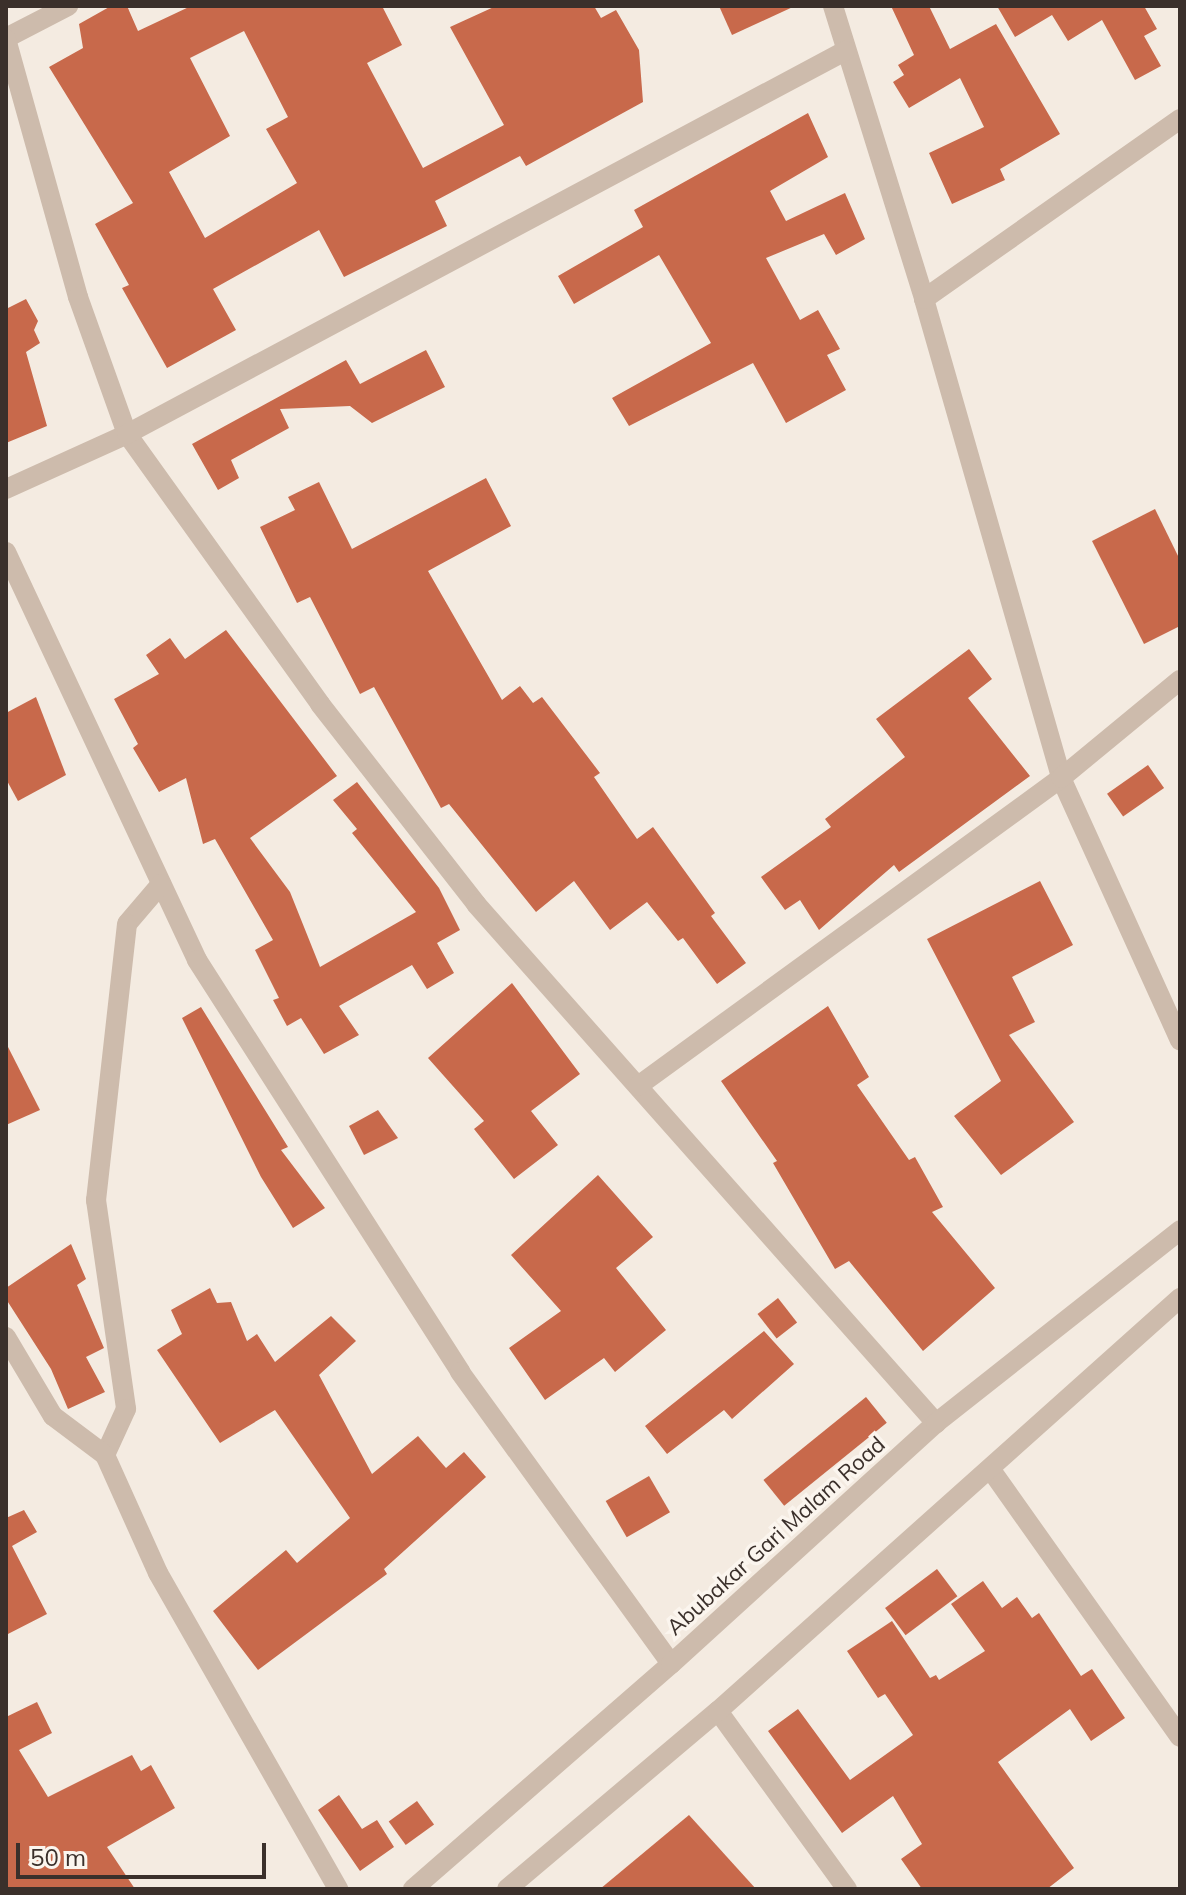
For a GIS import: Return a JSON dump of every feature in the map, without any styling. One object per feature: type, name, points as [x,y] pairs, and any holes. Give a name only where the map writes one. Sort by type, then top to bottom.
[{"type":"street","points":[[68,6],[6,39],[78,297],[127,434],[320,704],[476,904],[936,1423]]},
{"type":"street","points":[[833,6],[924,299],[1061,778],[1180,1040]]},
{"type":"street","points":[[6,489],[127,434],[845,51]]},
{"type":"street","points":[[924,299],[1180,119]]},
{"type":"street","points":[[6,552],[197,960],[460,1372],[671,1664]]},
{"type":"street","points":[[638,1086],[1061,778],[1180,680]]},
{"type":"street","points":[[105,1455],[126,1409],[96,1200],[127,924],[161,884]]},
{"type":"street","name":"Abubakar Gari Malam Road","points":[[413,1889],[671,1664],[936,1423],[1180,1230]]},
{"type":"street","points":[[507,1889],[718,1711],[1180,1298]]},
{"type":"street","points":[[6,1337],[53,1416],[105,1455],[158,1573],[338,1889]]},
{"type":"street","points":[[991,1470],[1180,1737]]},
{"type":"street","points":[[718,1711],[847,1889]]},
{"type":"building","points":[[111,6],[127,6],[138,31],[191,6],[382,6],[402,45],[367,63],[423,168],[504,125],[450,27],[496,6],[594,6],[601,18],[616,10],[639,50],[643,102],[526,166],[520,156],[435,201],[447,226],[344,277],[319,230],[213,289],[236,330],[167,368],[122,288],[129,285],[95,224],[133,203],[49,67],[83,48],[79,24]],"holes":[[[244,31],[288,117],[266,129],[297,183],[205,238],[169,172],[230,136],[190,58]]]},
{"type":"building","points":[[719,6],[795,6],[732,35]]},
{"type":"building","points":[[891,6],[929,6],[950,49],[996,24],[1060,134],[1000,169],[1005,180],[952,204],[929,153],[984,127],[960,78],[909,108],[893,82],[904,75],[898,65],[914,55]]},
{"type":"building","points":[[997,6],[1144,6],[1157,29],[1144,36],[1161,66],[1135,80],[1102,20],[1068,41],[1052,15],[1015,37]]},
{"type":"building","points":[[808,113],[828,157],[770,191],[786,221],[845,193],[865,239],[836,255],[824,234],[766,258],[800,320],[818,310],[840,349],[827,355],[846,390],[786,423],[753,363],[629,426],[612,398],[711,343],[659,255],[574,304],[558,276],[643,227],[634,210]]},
{"type":"building","points":[[26,299],[38,321],[34,330],[40,343],[26,352],[47,426],[6,443],[6,309]]},
{"type":"building","points":[[426,350],[445,387],[372,423],[350,406],[280,409],[289,428],[231,460],[239,478],[218,490],[192,444],[346,360],[360,384]]},
{"type":"building","points":[[486,478],[511,526],[428,571],[502,700],[520,686],[533,703],[542,697],[600,773],[594,777],[637,839],[653,827],[715,913],[711,916],[746,963],[717,984],[683,938],[678,941],[647,902],[610,930],[574,881],[536,912],[449,804],[441,808],[374,687],[360,694],[310,597],[297,603],[260,527],[295,510],[288,497],[319,482],[352,549]]},
{"type":"building","points":[[1155,509],[1180,560],[1180,626],[1144,644],[1092,541]]},
{"type":"building","points":[[226,630],[337,776],[250,838],[290,892],[320,967],[416,912],[352,833],[357,829],[333,800],[357,782],[439,888],[460,930],[437,943],[454,973],[427,989],[412,965],[339,1006],[359,1035],[324,1054],[301,1018],[287,1026],[273,1000],[279,998],[255,950],[273,940],[215,839],[203,844],[186,778],[159,792],[133,748],[138,744],[114,699],[159,674],[146,655],[170,638],[185,659]]},
{"type":"building","points":[[969,649],[992,679],[968,698],[1030,776],[899,872],[894,865],[819,930],[800,900],[785,910],[761,877],[831,827],[825,819],[905,757],[876,719]]},
{"type":"building","points":[[36,697],[66,775],[18,801],[6,779],[6,713]]},
{"type":"building","points":[[1148,765],[1164,788],[1123,817],[1107,794]]},
{"type":"building","points":[[1040,881],[1073,945],[1012,977],[1035,1022],[1009,1035],[1074,1122],[1001,1175],[954,1116],[1001,1081],[927,939]]},
{"type":"building","points":[[512,983],[580,1074],[531,1111],[558,1145],[514,1179],[474,1129],[484,1121],[428,1058]]},
{"type":"building","points":[[828,1006],[869,1077],[857,1085],[909,1160],[915,1157],[943,1207],[932,1212],[995,1288],[923,1351],[849,1261],[835,1269],[773,1163],[777,1161],[721,1081]]},
{"type":"building","points":[[201,1007],[288,1147],[281,1150],[325,1208],[293,1228],[261,1177],[182,1018]]},
{"type":"building","points":[[6,1043],[40,1110],[6,1125]]},
{"type":"building","points":[[378,1110],[398,1138],[364,1155],[349,1126]]},
{"type":"building","points":[[598,1175],[653,1237],[616,1268],[666,1330],[615,1372],[604,1358],[545,1400],[509,1348],[561,1311],[511,1255]]},
{"type":"building","points":[[71,1244],[86,1279],[77,1285],[104,1348],[86,1357],[105,1392],[68,1409],[51,1369],[6,1299],[6,1288]]},
{"type":"building","points":[[210,1288],[217,1303],[231,1302],[247,1341],[257,1334],[275,1362],[331,1316],[356,1341],[319,1375],[372,1474],[418,1436],[446,1468],[464,1452],[486,1477],[384,1569],[387,1574],[258,1670],[213,1611],[286,1550],[297,1563],[350,1518],[275,1410],[220,1443],[157,1350],[182,1334],[171,1310]]},
{"type":"building","points":[[778,1298],[797,1322],[777,1338],[758,1314]]},
{"type":"building","points":[[764,1331],[794,1364],[732,1419],[724,1410],[667,1454],[645,1426]]},
{"type":"building","points":[[866,1397],[887,1423],[784,1506],[763,1480]]},
{"type":"building","points":[[649,1476],[670,1512],[627,1537],[606,1501]]},
{"type":"building","points":[[24,1510],[37,1532],[12,1546],[47,1614],[6,1635],[6,1518]]},
{"type":"building","points":[[937,1569],[957,1596],[906,1635],[885,1608]]},
{"type":"building","points":[[983,1581],[1002,1608],[1017,1597],[1032,1618],[1039,1613],[1081,1676],[1092,1669],[1125,1718],[1091,1741],[1070,1709],[998,1762],[1074,1868],[1047,1889],[922,1889],[901,1859],[922,1844],[893,1796],[842,1833],[768,1731],[798,1709],[850,1780],[913,1735],[885,1694],[878,1698],[847,1651],[892,1621],[930,1678],[936,1675],[939,1680],[985,1651],[951,1604]]},
{"type":"building","points":[[37,1702],[52,1733],[19,1750],[48,1797],[132,1755],[141,1771],[151,1765],[175,1808],[107,1847],[135,1889],[6,1889],[6,1717]]},
{"type":"building","points":[[339,1795],[362,1829],[377,1820],[394,1847],[360,1871],[318,1810]]},
{"type":"building","points":[[417,1801],[434,1824],[406,1845],[389,1822]]},
{"type":"building","points":[[689,1815],[756,1889],[600,1889]]}]
